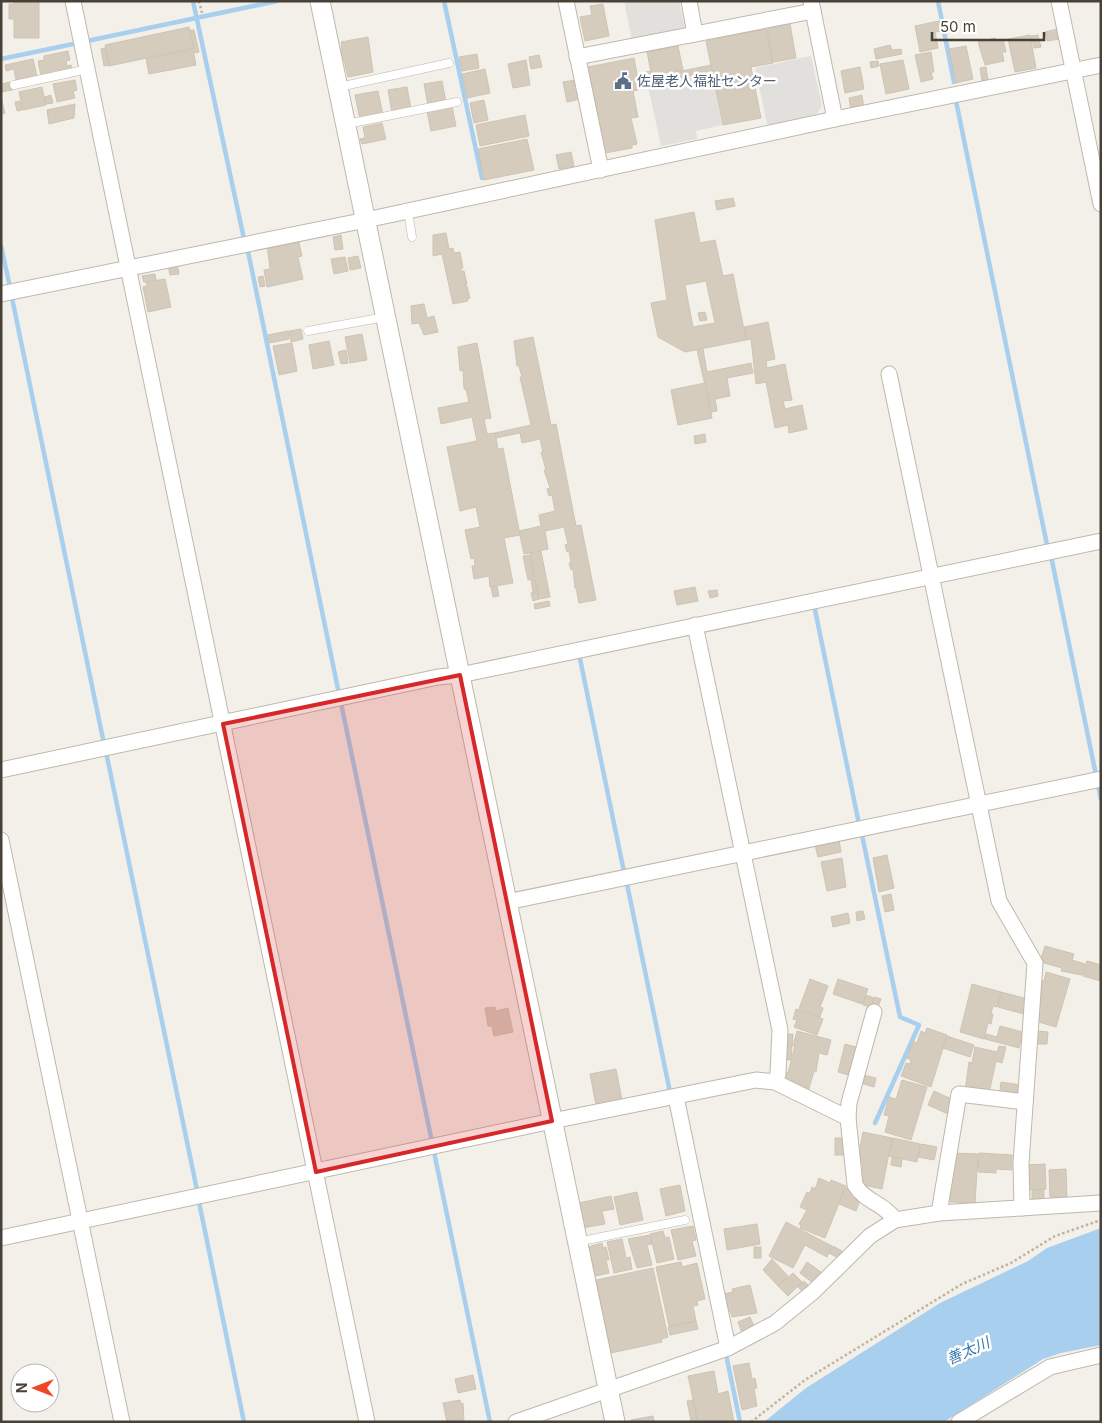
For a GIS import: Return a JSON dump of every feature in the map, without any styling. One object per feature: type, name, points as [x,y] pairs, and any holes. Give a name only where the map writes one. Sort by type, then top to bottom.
[{"type":"street","points":[[73,1],[367,1422]]},
{"type":"street","points":[[320,1],[615,1422]]},
{"type":"street","points":[[566,1],[601,170]]},
{"type":"street","points":[[689,1],[696,34]]},
{"type":"street","points":[[1059,1],[1101,204]]},
{"type":"street","points":[[577,58],[696,34],[812,6],[834,119]]},
{"type":"street","points":[[1,294],[366,220],[834,119],[1101,65]]},
{"type":"street","points":[[889,374],[999,901],[1035,963],[1021,1163],[1022,1208]]},
{"type":"street","points":[[1,770],[438,677],[460,675],[1101,541]]},
{"type":"street","points":[[696,625],[780,1030],[778,1074],[775,1082]]},
{"type":"street","points":[[507,902],[1101,779]]},
{"type":"street","points":[[1,840],[122,1422]]},
{"type":"street","points":[[874,1012],[849,1103],[848,1118],[854,1185],[860,1194],[890,1211],[896,1220]]},
{"type":"street","points":[[1,1238],[552,1121],[756,1080],[775,1082],[848,1118]]},
{"type":"street","points":[[939,1213],[959,1094],[1025,1102]]},
{"type":"street","points":[[676,1097],[728,1348]]},
{"type":"street","points":[[516,1422],[728,1348],[775,1323],[813,1292],[870,1236],[896,1220],[939,1213],[1101,1203]]},
{"type":"street","points":[[959,1422],[1050,1367],[1101,1356]]},
{"type":"lane","points":[[338,87],[449,63]]},
{"type":"lane","points":[[14,85],[88,69]]},
{"type":"lane","points":[[346,124],[457,102]]},
{"type":"lane","points":[[408,211],[412,237]]},
{"type":"lane","points":[[308,331],[385,317]]},
{"type":"lane","points":[[577,1242],[685,1220]]},
{"type":"path","points":[[199,1],[202,13]]},
{"type":"path","points":[[751,1422],[805,1380],[962,1284],[1011,1263],[1055,1236],[1101,1220]]},
{"type":"highlighted area","points":[[460,675],[552,1121],[316,1172],[223,724]]},
{"type":"shaded area","points":[[624,1],[679,1],[685,28],[681,34],[633,45]]},
{"type":"shaded area","points":[[811,56],[822,106],[814,118],[768,128],[755,68]]},
{"type":"shaded area","points":[[712,72],[722,125],[696,131],[697,139],[661,146],[648,86]]},
{"type":"water","name":"善太川","points":[[1101,1228],[1101,1345],[1061,1353],[1043,1359],[944,1422],[764,1422],[806,1388],[940,1303],[1028,1261],[1047,1248]]},
{"type":"building","points":[[14,1],[39,1],[39,38],[14,38],[14,19],[9,19],[9,4],[14,4]]},
{"type":"building","points":[[603,4],[609,36],[585,41],[580,17],[592,15],[590,6]]},
{"type":"building","points":[[939,21],[942,31],[935,32],[938,48],[920,52],[915,26]]},
{"type":"building","points":[[790,24],[796,58],[773,62],[767,29]]},
{"type":"building","points":[[189,27],[194,48],[109,66],[105,45]]},
{"type":"building","points":[[766,29],[773,63],[751,67],[761,118],[723,125],[706,41]]},
{"type":"building","points":[[1058,29],[1060,39],[1047,41],[1045,32]]},
{"type":"building","points":[[190,30],[194,30],[199,52],[195,53]]},
{"type":"building","points":[[1030,35],[1036,68],[1015,72],[1008,39]]},
{"type":"building","points":[[1038,35],[1041,47],[1034,48],[1031,36]]},
{"type":"building","points":[[368,37],[373,72],[348,77],[344,60],[341,61],[339,50],[342,50],[341,42]]},
{"type":"building","points":[[995,38],[996,41],[1003,39],[1006,52],[1002,52],[1004,61],[985,65],[978,42]]},
{"type":"building","points":[[890,45],[892,50],[901,49],[902,54],[876,59],[874,49]]},
{"type":"building","points":[[678,46],[683,70],[652,77],[647,52]]},
{"type":"building","points":[[966,46],[973,79],[956,83],[949,49]]},
{"type":"building","points":[[105,48],[109,65],[104,66],[101,49]]},
{"type":"building","points":[[193,49],[196,65],[149,74],[146,59]]},
{"type":"building","points":[[68,51],[70,60],[66,61],[67,66],[71,65],[72,69],[41,76],[38,61],[44,60],[44,56]]},
{"type":"building","points":[[931,52],[934,72],[931,72],[933,79],[921,82],[915,55]]},
{"type":"building","points":[[477,54],[479,68],[462,71],[459,57]]},
{"type":"building","points":[[539,55],[542,67],[531,69],[529,57]]},
{"type":"building","points":[[634,58],[639,85],[638,90],[633,91],[638,117],[631,118],[637,144],[632,145],[632,148],[605,153],[588,67]]},
{"type":"building","points":[[33,59],[37,76],[16,80],[14,69],[6,71],[5,65]]},
{"type":"building","points":[[526,60],[530,85],[513,88],[508,64]]},
{"type":"building","points":[[903,60],[909,89],[886,94],[880,64]]},
{"type":"building","points":[[878,61],[879,66],[871,68],[870,62]]},
{"type":"building","points":[[711,65],[712,71],[646,85],[648,78]]},
{"type":"building","points":[[860,67],[864,89],[845,93],[841,71]]},
{"type":"building","points":[[986,67],[988,80],[982,81],[980,68]]},
{"type":"building","points":[[485,69],[490,93],[467,98],[462,74]]},
{"type":"building","points":[[651,71],[645,83],[640,85],[639,81],[642,80],[646,72]]},
{"type":"building","points":[[75,80],[77,90],[73,91],[75,98],[57,102],[53,84]]},
{"type":"building","points":[[576,80],[580,99],[567,102],[563,82]]},
{"type":"building","points":[[442,81],[446,102],[428,105],[424,84]]},
{"type":"building","points":[[10,82],[12,90],[1,92],[1,84]]},
{"type":"building","points":[[42,87],[46,105],[23,110],[19,92]]},
{"type":"building","points":[[407,87],[411,109],[392,113],[388,90]]},
{"type":"building","points":[[378,91],[383,115],[360,120],[355,95]]},
{"type":"building","points":[[51,95],[53,103],[46,104],[45,97]]},
{"type":"building","points":[[862,95],[864,109],[851,111],[849,98]]},
{"type":"building","points":[[1,98],[5,113],[1,114]]},
{"type":"building","points":[[484,100],[488,120],[474,123],[470,103]]},
{"type":"building","points":[[20,101],[22,110],[17,111],[15,102]]},
{"type":"building","points":[[75,104],[74,118],[49,124],[47,110]]},
{"type":"building","points":[[452,106],[456,126],[431,131],[427,111]]},
{"type":"building","points":[[525,115],[529,136],[480,146],[476,125]]},
{"type":"building","points":[[382,123],[386,139],[362,144],[360,139],[365,138],[363,127]]},
{"type":"building","points":[[527,139],[534,170],[484,180],[478,149]]},
{"type":"building","points":[[571,152],[574,166],[559,169],[556,155]]},
{"type":"building","points":[[733,198],[735,206],[717,210],[715,201]]},
{"type":"building","points":[[694,212],[700,243],[715,240],[723,276],[733,274],[746,340],[685,352],[658,337],[651,303],[667,300],[655,220]],"holes":[[[706,281],[715,323],[693,327],[685,285]]]},
{"type":"building","points":[[446,233],[449,249],[453,248],[454,253],[460,252],[463,268],[461,268],[461,271],[464,271],[467,284],[464,285],[467,286],[470,298],[467,299],[468,301],[453,304],[442,254],[433,256],[433,235]]},
{"type":"building","points":[[341,235],[343,249],[335,250],[333,237]]},
{"type":"building","points":[[298,238],[302,256],[298,257],[303,279],[267,287],[264,270],[270,269],[267,244]]},
{"type":"building","points":[[358,256],[361,268],[350,270],[348,258]]},
{"type":"building","points":[[345,257],[348,271],[334,274],[331,259]]},
{"type":"building","points":[[177,263],[179,274],[170,275],[168,265]]},
{"type":"building","points":[[155,274],[156,280],[144,282],[142,276]]},
{"type":"building","points":[[263,276],[265,286],[260,287],[258,277]]},
{"type":"building","points":[[165,279],[171,307],[148,312],[143,287],[147,286],[146,282]]},
{"type":"building","points":[[424,304],[427,318],[434,316],[438,332],[424,335],[419,323],[412,324],[411,306]]},
{"type":"building","points":[[705,312],[707,320],[700,321],[698,313]]},
{"type":"building","points":[[768,322],[775,359],[766,361],[767,368],[785,364],[792,400],[783,401],[785,409],[802,405],[807,429],[789,433],[788,425],[775,428],[766,382],[756,384],[751,339],[747,340],[744,327]]},
{"type":"building","points":[[301,329],[303,339],[291,342],[289,331]]},
{"type":"building","points":[[288,331],[289,339],[269,343],[268,335]]},
{"type":"building","points":[[362,334],[367,360],[350,363],[345,337]]},
{"type":"building","points":[[533,337],[551,425],[556,424],[576,526],[581,525],[596,600],[579,603],[573,569],[571,570],[569,563],[571,563],[569,551],[567,552],[565,545],[568,544],[564,527],[545,531],[548,549],[524,554],[519,531],[541,526],[539,515],[555,511],[552,495],[549,496],[547,489],[550,488],[544,470],[546,470],[540,439],[522,443],[520,433],[496,438],[495,433],[531,425],[520,377],[522,377],[519,366],[517,366],[514,341]]},
{"type":"building","points":[[329,341],[334,365],[313,369],[309,345]]},
{"type":"building","points":[[292,343],[297,371],[279,375],[273,346]]},
{"type":"building","points":[[477,343],[491,418],[484,419],[487,434],[495,433],[498,449],[503,448],[520,535],[504,538],[513,583],[490,587],[489,576],[474,579],[472,566],[475,566],[474,558],[471,559],[465,530],[480,527],[476,507],[460,511],[447,447],[477,441],[472,417],[441,424],[438,408],[469,402],[466,389],[464,389],[463,370],[460,371],[458,347]]},
{"type":"building","points":[[703,349],[707,372],[751,363],[753,373],[727,378],[730,396],[715,399],[717,411],[711,412],[697,350]]},
{"type":"building","points":[[346,350],[348,363],[341,364],[338,352]]},
{"type":"building","points":[[705,383],[712,418],[678,425],[671,390]]},
{"type":"building","points":[[705,434],[706,442],[695,444],[694,436]]},
{"type":"building","points":[[541,551],[550,597],[539,599],[530,553]]},
{"type":"building","points":[[530,555],[534,579],[528,580],[523,556]]},
{"type":"building","points":[[531,580],[535,580],[537,591],[533,592]]},
{"type":"building","points":[[497,586],[499,596],[493,597],[491,587]]},
{"type":"building","points":[[695,587],[698,601],[677,605],[674,591]]},
{"type":"building","points":[[717,590],[718,596],[710,598],[708,591]]},
{"type":"building","points":[[537,592],[539,599],[533,601],[531,593]]},
{"type":"building","points":[[549,601],[550,606],[535,609],[534,604]]},
{"type":"building","points":[[839,840],[841,852],[818,857],[815,845]]},
{"type":"building","points":[[887,855],[894,888],[879,892],[873,858]]},
{"type":"building","points":[[842,858],[846,887],[827,891],[821,862]]},
{"type":"building","points":[[891,894],[894,910],[885,912],[882,896]]},
{"type":"building","points":[[863,911],[865,919],[857,921],[856,912]]},
{"type":"building","points":[[848,913],[850,923],[833,927],[831,917]]},
{"type":"building","points":[[1045,946],[1074,954],[1072,960],[1085,964],[1082,975],[1061,971],[1062,968],[1040,962]]},
{"type":"building","points":[[1087,961],[1101,965],[1101,981],[1083,976]]},
{"type":"building","points":[[1046,972],[1070,979],[1056,1027],[1035,1021],[1041,998],[1035,997],[1040,980],[1044,981]]},
{"type":"building","points":[[810,979],[828,986],[820,1007],[823,1008],[820,1017],[799,1009]]},
{"type":"building","points":[[838,979],[868,989],[862,1004],[833,994]]},
{"type":"building","points":[[972,984],[1001,992],[997,1007],[993,1006],[991,1024],[988,1023],[984,1039],[960,1032]]},
{"type":"building","points":[[1001,992],[1028,999],[1024,1014],[998,1007]]},
{"type":"building","points":[[866,995],[874,998],[871,1007],[863,1005]]},
{"type":"building","points":[[875,997],[881,999],[878,1007],[872,1005]]},
{"type":"building","points":[[495,1007],[496,1011],[508,1008],[513,1032],[494,1036],[492,1026],[488,1026],[485,1008]]},
{"type":"building","points":[[796,1009],[823,1019],[817,1035],[794,1027],[797,1020],[793,1019]]},
{"type":"building","points":[[1000,1026],[1023,1032],[1019,1048],[985,1039],[986,1034],[997,1037]]},
{"type":"building","points":[[927,1028],[947,1035],[931,1087],[901,1076],[906,1063],[910,1064],[911,1060],[907,1058],[913,1041],[917,1043],[921,1031],[925,1033]]},
{"type":"building","points":[[797,1031],[831,1040],[827,1055],[819,1053],[816,1072],[814,1071],[808,1092],[793,1087],[794,1082],[783,1079],[785,1072],[788,1073]]},
{"type":"building","points":[[1036,1031],[1048,1032],[1047,1044],[1035,1044]]},
{"type":"building","points":[[785,1034],[793,1034],[792,1047],[784,1046]]},
{"type":"building","points":[[947,1036],[974,1045],[970,1057],[943,1048]]},
{"type":"building","points":[[845,1044],[860,1048],[852,1076],[838,1072]]},
{"type":"building","points":[[783,1046],[792,1047],[791,1060],[782,1059]]},
{"type":"building","points":[[999,1046],[1006,1047],[1002,1063],[996,1061],[989,1093],[965,1091],[969,1062],[972,1063],[975,1047],[997,1052]]},
{"type":"building","points":[[616,1069],[622,1100],[596,1105],[590,1074]]},
{"type":"building","points":[[863,1075],[876,1078],[874,1087],[861,1083]]},
{"type":"building","points":[[902,1080],[927,1087],[911,1140],[885,1132],[889,1116],[884,1115],[889,1097],[896,1099]]},
{"type":"building","points":[[1001,1082],[1021,1085],[1019,1100],[999,1098]]},
{"type":"building","points":[[934,1091],[954,1100],[948,1114],[928,1105]]},
{"type":"building","points":[[863,1132],[892,1138],[882,1189],[859,1184],[863,1164],[857,1163]]},
{"type":"building","points":[[835,1138],[844,1138],[844,1155],[835,1155]]},
{"type":"building","points":[[893,1138],[920,1144],[917,1162],[889,1156]]},
{"type":"building","points":[[921,1144],[937,1147],[934,1160],[918,1157]]},
{"type":"building","points":[[954,1153],[978,1154],[975,1203],[950,1202]]},
{"type":"building","points":[[979,1153],[1012,1155],[1012,1170],[996,1169],[996,1173],[978,1172]]},
{"type":"building","points":[[892,1157],[902,1159],[901,1167],[891,1165]]},
{"type":"building","points":[[1045,1164],[1046,1189],[1026,1190],[1025,1165]]},
{"type":"building","points":[[1066,1169],[1067,1197],[1050,1197],[1049,1170]]},
{"type":"building","points":[[819,1178],[830,1183],[831,1180],[846,1186],[825,1238],[800,1228],[801,1225],[799,1224],[807,1210],[800,1207],[807,1192],[810,1193],[812,1187],[815,1189]]},
{"type":"building","points":[[680,1185],[685,1211],[666,1216],[660,1189]]},
{"type":"building","points":[[845,1188],[854,1191],[851,1197],[860,1200],[856,1211],[839,1204]]},
{"type":"building","points":[[1044,1189],[1044,1201],[1032,1202],[1032,1190]]},
{"type":"building","points":[[637,1192],[643,1220],[620,1225],[614,1197]]},
{"type":"building","points":[[611,1196],[614,1209],[602,1211],[605,1224],[582,1228],[579,1203]]},
{"type":"building","points":[[786,1222],[832,1246],[827,1257],[805,1245],[793,1268],[769,1256]]},
{"type":"building","points":[[757,1224],[760,1244],[727,1250],[724,1229]]},
{"type":"building","points":[[693,1226],[696,1240],[692,1241],[696,1256],[678,1260],[671,1230]]},
{"type":"building","points":[[663,1231],[665,1238],[669,1237],[674,1259],[657,1263],[650,1234]]},
{"type":"building","points":[[650,1235],[652,1244],[647,1245],[652,1265],[637,1268],[628,1239]]},
{"type":"building","points":[[622,1239],[626,1258],[630,1257],[632,1269],[614,1273],[607,1242]]},
{"type":"building","points":[[602,1243],[603,1248],[606,1247],[609,1273],[595,1276],[588,1247]]},
{"type":"building","points":[[833,1246],[842,1251],[838,1258],[829,1253]]},
{"type":"building","points":[[754,1247],[761,1247],[761,1258],[754,1258]]},
{"type":"building","points":[[772,1259],[788,1276],[778,1286],[763,1270]]},
{"type":"building","points":[[681,1262],[682,1267],[697,1263],[705,1299],[697,1301],[698,1305],[693,1306],[696,1321],[669,1326],[656,1267]]},
{"type":"building","points":[[807,1262],[821,1272],[813,1283],[800,1273]]},
{"type":"building","points":[[653,1268],[668,1337],[661,1339],[662,1342],[611,1353],[596,1280]]},
{"type":"building","points":[[793,1273],[802,1282],[788,1296],[778,1286]]},
{"type":"building","points":[[804,1281],[809,1286],[803,1292],[798,1287]]},
{"type":"building","points":[[750,1285],[757,1313],[732,1317],[730,1310],[725,1311],[722,1294],[733,1292],[732,1289]]},
{"type":"building","points":[[750,1317],[755,1328],[742,1333],[738,1322]]},
{"type":"building","points":[[696,1321],[698,1329],[670,1335],[668,1327]]},
{"type":"building","points":[[749,1363],[752,1379],[755,1378],[757,1388],[754,1389],[757,1406],[742,1410],[733,1366]]},
{"type":"building","points":[[714,1371],[718,1394],[728,1391],[734,1422],[698,1422],[688,1376]]},
{"type":"building","points":[[473,1375],[476,1389],[458,1393],[455,1379]]},
{"type":"building","points":[[460,1400],[461,1404],[463,1403],[464,1422],[447,1422],[443,1403]]},
{"type":"building","points":[[693,1400],[697,1420],[691,1421],[687,1401]]},
{"type":"building","points":[[653,1416],[654,1422],[631,1422],[631,1420]]},
{"type":"waterway","points":[[193,1],[244,239]]},
{"type":"waterway","points":[[87,41],[277,1]]},
{"type":"waterway","points":[[444,1],[482,178]]},
{"type":"waterway","points":[[938,1],[954,82]]},
{"type":"waterway","points":[[1,59],[78,43]]},
{"type":"waterway","points":[[956,101],[1047,545]]},
{"type":"waterway","points":[[1,246],[10,287]]},
{"type":"waterway","points":[[248,251],[339,694]]},
{"type":"waterway","points":[[12,298],[104,744]]},
{"type":"waterway","points":[[1051,556],[1096,775]]},
{"type":"waterway","points":[[814,605],[859,824]]},
{"type":"waterway","points":[[579,654],[624,872]]},
{"type":"waterway","points":[[341,703],[432,1142]]},
{"type":"waterway","points":[[106,752],[197,1190]]},
{"type":"waterway","points":[[1098,785],[1101,799]]},
{"type":"waterway","points":[[862,835],[900,1017],[919,1025],[875,1123]]},
{"type":"waterway","points":[[627,884],[670,1092]]},
{"type":"waterway","points":[[434,1152],[490,1422]]},
{"type":"waterway","points":[[199,1202],[244,1422]]},
{"type":"waterway","points":[[727,1359],[740,1422]]},
{"type":"place","name":"佐屋老人福祉センター","points":[[623,81]]}]
